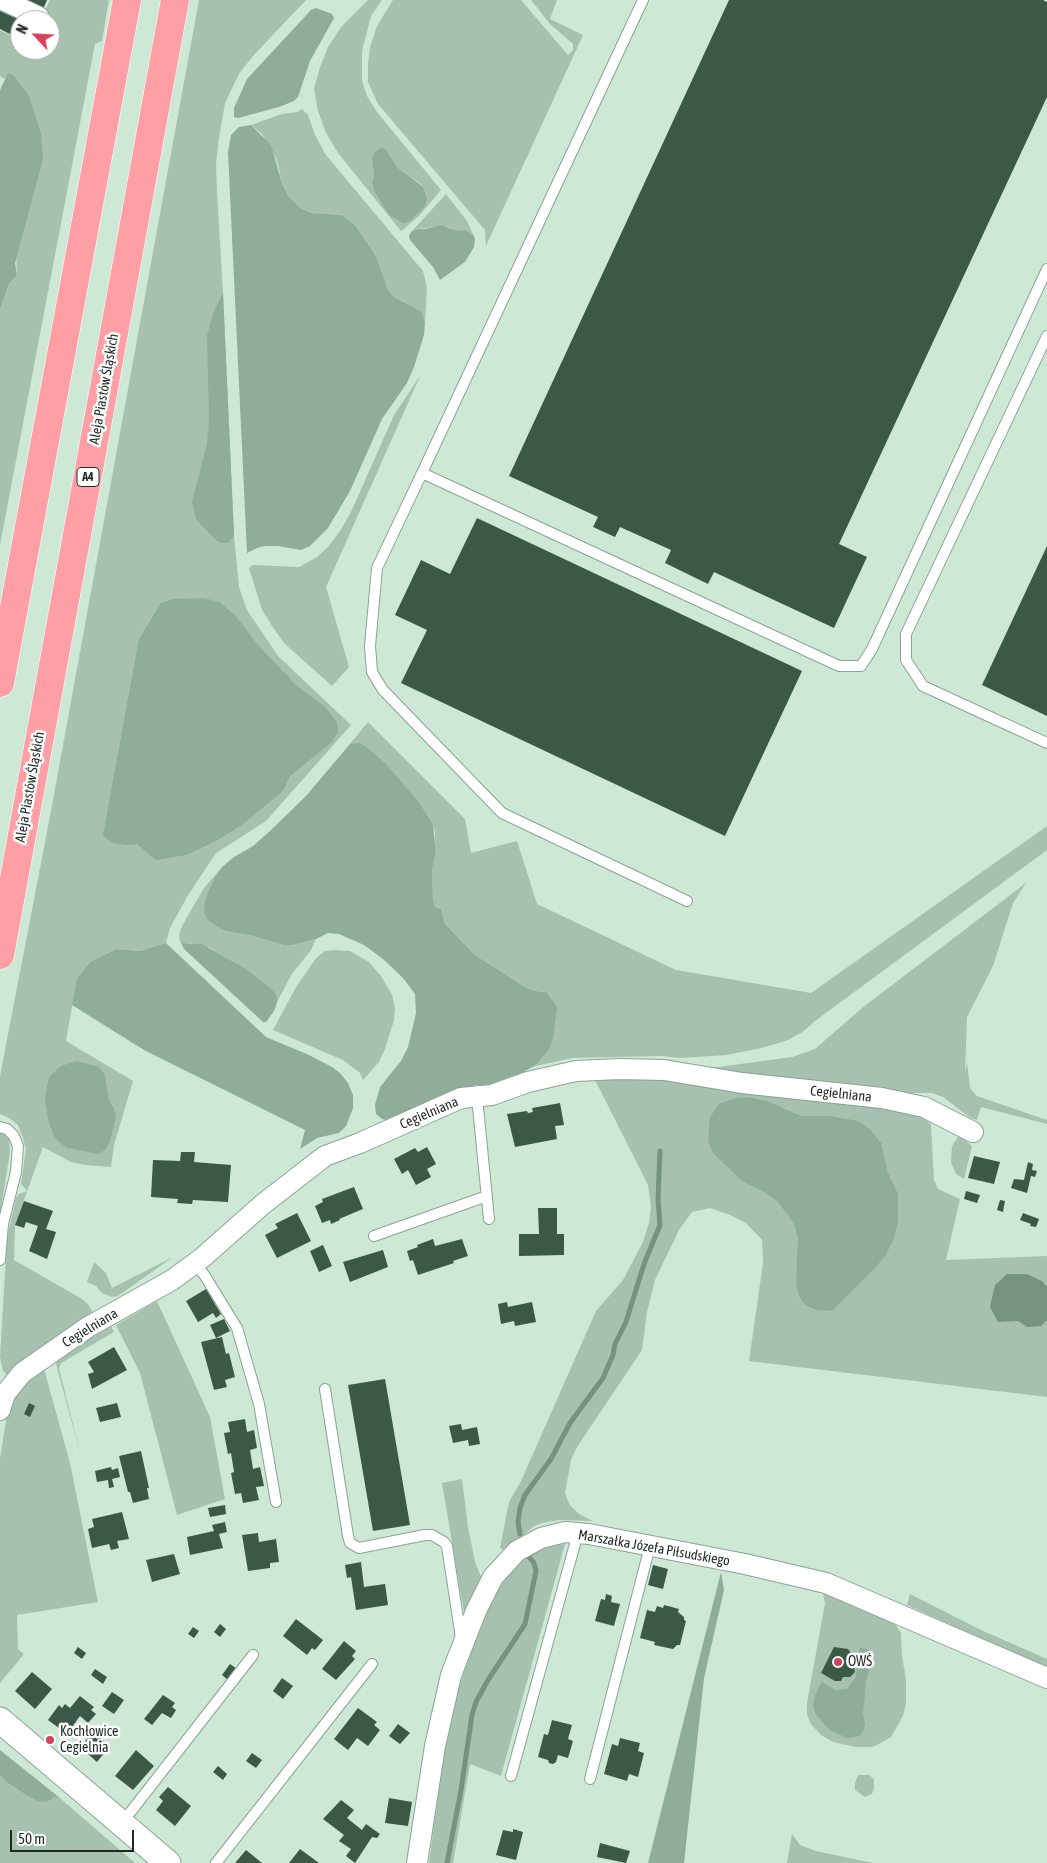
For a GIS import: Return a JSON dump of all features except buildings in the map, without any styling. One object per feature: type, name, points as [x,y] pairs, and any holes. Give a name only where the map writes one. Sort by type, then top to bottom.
[{"type":"highway","points":[[0,683],[127,0]]},
{"type":"highway","name":"Aleja Piastów Śląskich","points":[[0,955],[175,0]]},
{"type":"street","points":[[3,0],[24,10]]},
{"type":"street","name":"Cegielniana","points":[[2,1395],[22,1373],[47,1354],[88,1327],[172,1280],[195,1263],[263,1204],[325,1156],[360,1143],[461,1098],[492,1095],[528,1082],[576,1071],[664,1070],[742,1083],[882,1098],[924,1107],[973,1132]]},
{"type":"street","name":"Marszałka Józefa Piłsudskiego","points":[[417,1863],[444,1700],[462,1646],[485,1590],[493,1577],[517,1551],[541,1538],[565,1532],[578,1533],[744,1564],[826,1582],[1047,1678]]},
{"type":"street","points":[[0,1720],[168,1863]]},
{"type":"lane","points":[[643,0],[377,568],[370,646],[372,672],[383,690],[502,813],[687,901]]},
{"type":"lane","points":[[422,473],[839,666],[861,666],[872,649],[1047,269]]},
{"type":"lane","points":[[1047,336],[906,634],[906,660],[923,686],[1047,743]]},
{"type":"lane","points":[[476,1097],[489,1218]]},
{"type":"lane","points":[[0,1127],[7,1129],[14,1136],[18,1146],[16,1172],[2,1224],[0,1260]]},
{"type":"lane","points":[[374,1236],[487,1196]]},
{"type":"lane","points":[[195,1263],[237,1328],[259,1404],[276,1502]]},
{"type":"lane","points":[[325,1389],[350,1542],[359,1548],[432,1535],[444,1542],[447,1546],[462,1646]]},
{"type":"lane","points":[[511,1776],[578,1533]]},
{"type":"lane","points":[[590,1779],[650,1546]]},
{"type":"lane","points":[[121,1823],[253,1655]]},
{"type":"lane","points":[[216,1863],[372,1664]]},
{"type":"shaded area","points":[[50,0],[109,0],[102,41],[95,44],[0,545],[0,309],[9,284],[17,275],[9,73],[5,79],[0,76],[0,30],[10,35],[10,60],[60,60],[60,10],[46,10]]},
{"type":"shaded area","points":[[199,0],[306,0],[253,56],[239,74],[225,103],[219,138],[216,164],[217,192],[234,536],[239,587],[247,610],[278,656],[351,725],[266,821],[216,853],[187,897],[170,928],[166,943],[140,951],[116,949],[90,962],[77,978],[66,1041],[133,1081],[114,1145],[111,1167],[71,1162],[43,1147],[15,1225],[14,1260],[82,1299],[92,1311],[88,1317],[11,1376],[3,1371],[0,1357],[7,1239],[16,1198],[19,1194],[27,1191],[21,1184],[26,1149],[18,1125],[0,1114],[0,1076],[51,811]]},
{"type":"shaded area","points":[[368,0],[382,0],[371,16],[362,51],[362,81],[367,96],[377,112],[441,190],[419,216],[401,231],[338,153],[326,133],[318,111],[314,89],[320,67],[328,47],[341,27]],"holes":[[[386,149],[397,167],[421,184],[426,195],[385,208],[374,191],[372,159]]]},
{"type":"shaded area","points":[[393,0],[521,0],[568,55],[573,50],[573,44],[550,24],[531,0],[557,0],[550,19],[583,35],[486,246],[485,230],[378,104],[368,82],[370,47],[377,26]]},
{"type":"shaded area","points":[[316,8],[332,14],[334,18],[310,61],[298,97],[294,101],[279,107],[238,118],[234,117],[234,108],[247,79],[311,10]]},
{"type":"shaded area","points":[[8,73],[14,76],[29,96],[41,134],[43,159],[15,263],[17,275],[9,284],[0,309],[0,90]]},
{"type":"shaded area","points":[[302,109],[308,115],[315,135],[326,155],[423,271],[427,288],[425,322],[421,311],[394,297],[388,290],[377,258],[354,224],[342,215],[313,213],[301,208],[289,197],[282,183],[277,160],[262,134],[251,125]]},
{"type":"shaded area","points":[[251,125],[271,145],[282,183],[289,197],[301,208],[312,213],[342,215],[354,224],[377,258],[388,290],[394,297],[421,311],[425,322],[424,335],[407,383],[382,419],[350,491],[328,528],[310,546],[301,550],[278,546],[264,546],[247,553],[228,152],[231,135],[239,127]]},
{"type":"shaded area","points":[[381,148],[386,149],[397,167],[424,189],[427,199],[425,206],[409,222],[403,223],[389,215],[374,191],[372,159],[375,152]]},
{"type":"shaded area","points":[[446,194],[467,221],[474,236],[446,226],[418,229],[411,232]]},
{"type":"shaded area","points":[[442,225],[454,230],[467,231],[474,236],[475,240],[474,247],[465,262],[440,280],[433,267],[410,240],[409,236],[411,232],[418,229]]},
{"type":"shaded area","points":[[223,293],[234,536],[228,543],[221,543],[215,539],[196,519],[192,502],[207,444],[209,420],[207,336],[213,313]]},
{"type":"shaded area","points":[[420,376],[326,587],[349,667],[332,686],[285,644],[274,629],[262,610],[249,568],[253,565],[299,567],[317,557],[328,547],[351,512],[394,415]]},
{"type":"shaded area","points":[[204,598],[219,602],[235,615],[258,645],[296,685],[325,707],[337,722],[338,732],[331,743],[290,776],[283,791],[243,824],[218,840],[186,855],[156,860],[137,844],[112,843],[103,835],[139,639],[161,603],[174,599]]},
{"type":"shaded area","points":[[368,722],[465,819],[471,853],[517,841],[537,904],[676,970],[811,993],[1047,826],[1047,850],[804,1031],[788,1040],[762,1048],[726,1055],[680,1058],[661,1056],[573,1058],[531,1067],[537,1064],[549,1050],[553,1039],[546,992],[535,991],[525,987],[475,955],[445,924],[441,909],[435,907],[433,900],[432,870],[435,856],[435,831],[433,824],[419,802],[399,780],[350,744]]},
{"type":"shaded area","points":[[359,743],[368,748],[386,764],[419,802],[433,824],[435,856],[432,870],[433,900],[435,907],[441,909],[445,924],[475,955],[525,987],[535,991],[546,992],[557,1007],[553,1039],[549,1050],[537,1064],[522,1073],[491,1085],[475,1085],[463,1089],[391,1121],[382,1119],[376,1114],[375,1105],[380,1087],[401,1061],[408,1047],[416,1013],[415,994],[403,978],[383,959],[364,945],[339,934],[328,933],[316,939],[293,945],[283,945],[253,936],[226,931],[208,920],[204,906],[214,879],[222,867],[234,857],[253,846],[270,831],[306,796],[350,744]]},
{"type":"shaded area","points":[[222,867],[214,879],[204,906],[226,931],[253,936],[283,945],[293,945],[316,939],[311,950],[292,974],[278,1000],[276,994],[245,969],[210,948],[191,943],[181,943],[179,938],[183,924],[204,888]]},
{"type":"shaded area","points":[[1026,883],[1013,903],[993,966],[967,1017],[965,1073],[967,1062],[970,1088],[977,1096],[1047,1120],[1047,1124],[981,1107],[977,1120],[969,1117],[943,1097],[932,1093],[901,1093],[696,1070],[792,1057],[815,1049],[862,1008]]},
{"type":"shaded area","points":[[166,943],[266,1037],[307,1054],[340,1073],[348,1083],[353,1095],[353,1108],[346,1126],[339,1133],[317,1138],[300,1149],[305,1130],[144,1050],[72,1005],[77,978],[90,962],[116,949],[140,951]]},
{"type":"shaded area","points":[[181,943],[202,944],[246,969],[270,988],[276,994],[278,1000],[274,1011],[266,1022],[263,1022],[184,949]]},
{"type":"shaded area","points":[[325,951],[350,951],[369,962],[381,976],[392,995],[395,1008],[394,1020],[385,1049],[379,1062],[363,1080],[360,1073],[343,1060],[273,1030],[296,987],[316,958]]},
{"type":"shaded area","points":[[77,1061],[99,1067],[105,1075],[110,1103],[114,1108],[116,1117],[110,1141],[105,1150],[98,1154],[68,1148],[60,1143],[54,1136],[48,1120],[45,1097],[49,1077],[61,1066]]},
{"type":"shaded area","points":[[649,1077],[903,1107],[931,1124],[934,1180],[938,1189],[960,1199],[946,1260],[1047,1256],[1047,1397],[749,1361],[763,1263],[762,1240],[746,1223],[730,1215],[710,1208],[692,1212],[679,1230],[655,1280],[647,1312],[642,1350],[577,1447],[571,1460],[565,1493],[569,1504],[579,1514],[593,1521],[559,1520],[541,1523],[533,1527],[505,1550],[500,1548],[509,1502],[521,1481],[596,1311],[623,1280],[643,1242],[649,1223],[651,1207],[648,1185],[594,1078]]},
{"type":"shaded area","points":[[748,1097],[767,1101],[801,1116],[830,1116],[858,1121],[871,1130],[881,1143],[888,1173],[898,1194],[898,1221],[894,1239],[885,1256],[876,1267],[832,1311],[816,1310],[805,1305],[799,1296],[796,1284],[798,1238],[794,1224],[788,1215],[777,1201],[742,1181],[713,1153],[708,1142],[710,1117],[719,1104],[736,1098]]},
{"type":"shaded area","points":[[0,1132],[9,1137],[10,1152],[0,1214]]},
{"type":"shaded area","points":[[958,1137],[963,1138],[972,1146],[964,1179],[956,1174],[951,1162],[952,1146]]},
{"type":"shaded area","points":[[173,1257],[118,1296],[112,1297],[102,1293],[96,1286],[87,1282],[94,1262],[106,1273],[112,1288]]},
{"type":"shaded area","points":[[1007,1274],[1027,1274],[1042,1281],[1047,1287],[1047,1320],[1041,1326],[1027,1327],[1018,1321],[998,1322],[990,1307],[995,1285]]},
{"type":"shaded area","points":[[157,1301],[210,1417],[225,1499],[177,1515],[140,1373],[116,1325]]},
{"type":"shaded area","points":[[111,1326],[114,1332],[61,1363],[59,1369],[82,1460],[56,1364],[60,1357]]},
{"type":"shaded area","points":[[44,1369],[70,1463],[98,1602],[17,1615],[18,1649],[24,1654],[0,1683],[0,1459],[7,1414],[16,1395],[31,1375]]},
{"type":"shaded area","points":[[462,1479],[468,1527],[475,1562],[481,1577],[464,1612],[442,1483]]},
{"type":"shaded area","points":[[565,1544],[501,1776],[470,1764],[453,1863],[429,1863],[448,1721],[479,1626],[499,1588],[517,1564],[535,1550],[546,1546]]},
{"type":"shaded area","points":[[721,1572],[724,1590],[704,1678],[684,1863],[648,1863]]},
{"type":"shaded area","points":[[823,1594],[832,1595],[893,1621],[901,1633],[906,1679],[906,1703],[903,1716],[891,1737],[872,1747],[856,1747],[833,1742],[821,1735],[811,1724],[807,1715],[807,1703],[825,1603]]},
{"type":"shaded area","points":[[910,1594],[981,1630],[1047,1659],[1047,1668],[907,1605]]},
{"type":"shaded area","points":[[860,1648],[867,1649],[873,1657],[866,1681],[863,1714],[865,1724],[860,1736],[847,1738],[830,1730],[816,1715],[813,1706],[815,1695],[822,1682],[835,1690],[847,1689],[856,1677]]},
{"type":"shaded area","points":[[0,1750],[60,1798],[54,1797],[46,1802],[38,1801],[7,1782],[0,1775]]},
{"type":"shaded area","points":[[0,1775],[26,1795],[46,1801],[54,1796],[60,1798],[135,1863],[0,1863]]},
{"type":"shaded area","points":[[858,1775],[869,1775],[874,1779],[872,1794],[865,1797],[855,1790]]},
{"type":"shaded area","points":[[792,1834],[800,1845],[816,1851],[873,1863],[787,1863]]},
{"type":"waterway","points":[[520,1534],[518,1522],[520,1508],[525,1495],[551,1459],[570,1423],[603,1378],[613,1355],[615,1344],[626,1322],[644,1264],[660,1225],[658,1199],[660,1151]]},
{"type":"waterway","points":[[447,1863],[461,1790],[472,1715],[476,1702],[488,1680],[525,1624],[536,1571],[534,1563],[529,1557]]},
{"type":"place","name":"OWŚ","points":[[838,1662]]},
{"type":"place","name":"Kochłowice Cegielnia","points":[[50,1740]]}]
